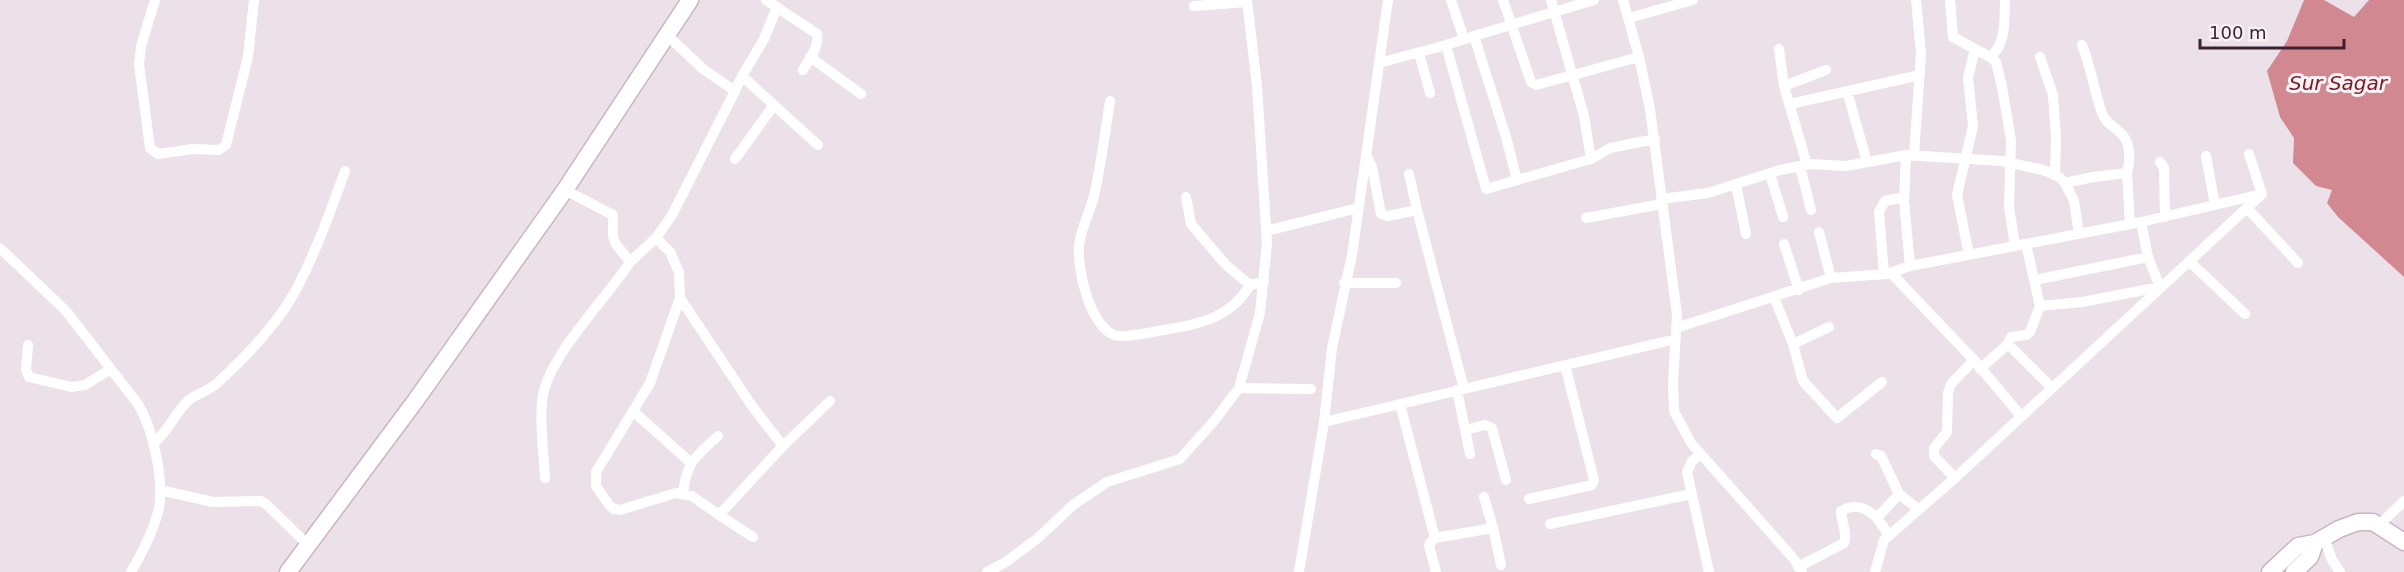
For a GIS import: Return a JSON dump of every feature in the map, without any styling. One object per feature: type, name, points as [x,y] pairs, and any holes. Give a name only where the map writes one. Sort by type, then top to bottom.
[{"type":"main road","points":[[288,572],[416,400],[565,190],[690,0]]},
{"type":"main road","points":[[2270,572],[2298,546],[2320,540],[2358,522],[2373,522],[2404,542]]},
{"type":"main road","points":[[2294,572],[2310,557],[2320,540]]},
{"type":"street","points":[[155,0],[141,46],[140,64],[150,148],[158,154],[193,149],[219,150],[226,145],[248,57],[254,0]]},
{"type":"street","points":[[766,0],[817,34],[817,45],[803,70]]},
{"type":"street","points":[[1299,572],[1324,422],[1332,348],[1352,255],[1388,0]]},
{"type":"street","points":[[1452,0],[1469,38],[1506,137],[1517,180]]},
{"type":"street","points":[[1503,0],[1532,82],[1536,85],[1639,57]]},
{"type":"street","points":[[1551,0],[1584,116],[1591,159]]},
{"type":"street","points":[[1379,63],[1594,0]]},
{"type":"street","points":[[1623,0],[1639,57],[1655,139],[1677,315],[1674,411],[1691,443],[1794,559],[1800,570],[1845,543],[1846,536],[1841,515],[1844,509],[1859,506],[1869,510],[1889,535]]},
{"type":"street","points":[[1629,18],[1693,0]]},
{"type":"street","points":[[1910,266],[1904,197],[1922,53],[1916,0]]},
{"type":"street","points":[[1950,0],[1953,37],[1996,62],[2011,140],[2009,207],[2014,246]]},
{"type":"street","points":[[1990,57],[1998,51],[2003,38],[2005,0]]},
{"type":"street","points":[[987,572],[1006,562],[1038,538],[1073,505],[1107,482],[1180,459],[1214,421],[1239,388],[1260,313],[1267,243],[1257,86],[1247,1],[1194,6]]},
{"type":"street","points":[[545,478],[544,390],[559,359],[630,262],[656,238],[672,215],[742,76],[764,39],[777,7]]},
{"type":"street","points":[[667,35],[703,69],[735,92]]},
{"type":"street","points":[[1446,45],[1486,189],[1591,159],[1610,148],[1655,139]]},
{"type":"street","points":[[2082,45],[2092,70],[2102,115],[2106,122],[2124,136],[2127,144],[2130,162],[2127,173],[2135,223],[2160,287]]},
{"type":"street","points":[[1779,49],[1811,210]]},
{"type":"street","points":[[1969,255],[1957,195],[1973,126],[1968,78],[1975,49]]},
{"type":"street","points":[[1419,53],[1430,93]]},
{"type":"street","points":[[810,57],[861,94]]},
{"type":"street","points":[[2040,57],[2053,95],[2056,137],[2055,175]]},
{"type":"street","points":[[1785,86],[1826,70]]},
{"type":"street","points":[[1790,104],[1920,75]]},
{"type":"street","points":[[742,76],[818,146]]},
{"type":"street","points":[[1847,91],[1868,162]]},
{"type":"street","points":[[1110,101],[1098,178],[1079,244],[1080,267],[1085,290],[1105,330],[1116,336],[1128,335],[1204,321],[1223,314],[1234,306],[1241,300],[1250,285],[1264,282]]},
{"type":"street","points":[[735,159],[774,105]]},
{"type":"street","points":[[1366,154],[1372,167],[1381,214],[1388,216],[1417,210]]},
{"type":"street","points":[[1586,218],[1708,193],[1804,166],[1830,164],[1846,166],[1910,154],[2012,163],[2055,175],[2065,183],[2074,201],[2079,234]]},
{"type":"street","points":[[2249,154],[2262,194]]},
{"type":"street","points":[[2206,156],[2216,205]]},
{"type":"street","points":[[2160,162],[2164,168],[2165,217]]},
{"type":"street","points":[[154,443],[164,435],[189,400],[214,385],[252,349],[274,323],[297,288],[310,261],[345,171]]},
{"type":"street","points":[[2065,183],[2127,173]]},
{"type":"street","points":[[1409,174],[1460,390],[1470,454]]},
{"type":"street","points":[[1770,174],[1783,217]]},
{"type":"street","points":[[1736,185],[1746,234]]},
{"type":"street","points":[[565,190],[613,215],[615,243],[630,262]]},
{"type":"street","points":[[1324,422],[1565,365],[1676,333],[1831,278],[1887,274],[1910,266],[2165,217],[2262,194]]},
{"type":"street","points":[[1875,572],[1884,540],[1889,535],[2262,194]]},
{"type":"street","points":[[1186,197],[1191,224],[1226,265],[1250,285]]},
{"type":"street","points":[[1904,197],[1885,201],[1879,212],[1887,274],[1977,364],[2021,416]]},
{"type":"street","points":[[1266,231],[1358,208]]},
{"type":"street","points":[[2248,209],[2298,263]]},
{"type":"street","points":[[1819,232],[1831,278]]},
{"type":"street","points":[[656,238],[670,252],[679,272],[680,298],[650,383],[596,472],[596,486],[605,501],[614,509],[621,510],[670,493],[683,493],[692,496],[753,537]]},
{"type":"street","points":[[1784,244],[1799,290]]},
{"type":"street","points":[[1954,478],[1934,456],[1933,451],[1947,432],[1948,393],[1951,384],[2008,344],[2011,337],[2026,335],[2030,332],[2040,306],[2026,244]]},
{"type":"street","points":[[0,248],[66,311],[147,419],[154,443],[160,490],[159,508],[143,552],[131,572]]},
{"type":"street","points":[[2035,280],[2148,257]]},
{"type":"street","points":[[2189,261],[2245,314]]},
{"type":"street","points":[[1344,284],[1396,283]]},
{"type":"street","points":[[2040,306],[2082,302],[2160,287]]},
{"type":"street","points":[[1774,297],[1793,344],[1803,381],[1837,418],[1882,382]]},
{"type":"street","points":[[680,298],[752,406],[783,446]]},
{"type":"street","points":[[1793,344],[1829,327]]},
{"type":"street","points":[[2008,344],[2051,387]]},
{"type":"street","points":[[28,345],[26,370],[29,377],[70,387],[85,386],[111,369]]},
{"type":"street","points":[[1529,499],[1592,485],[1594,480],[1565,365]]},
{"type":"street","points":[[1239,388],[1311,389]]},
{"type":"street","points":[[719,515],[783,446],[830,401]]},
{"type":"street","points":[[1400,404],[1435,538]]},
{"type":"street","points":[[634,412],[690,462]]},
{"type":"street","points":[[1465,430],[1485,425],[1492,428],[1506,480]]},
{"type":"street","points":[[683,493],[686,471],[690,462],[718,436]]},
{"type":"street","points":[[1701,454],[1692,461],[1687,471],[1709,572]]},
{"type":"street","points":[[1876,454],[1881,456],[1899,494],[1917,508]]},
{"type":"street","points":[[160,490],[213,502],[261,501],[267,504],[309,545]]},
{"type":"street","points":[[1550,524],[1691,494]]},
{"type":"street","points":[[1877,518],[1899,494]]},
{"type":"street","points":[[1484,497],[1501,565]]},
{"type":"street","points":[[2379,525],[2404,501]]},
{"type":"street","points":[[1436,572],[1429,546],[1435,538],[1493,528]]},
{"type":"street","points":[[2320,540],[2340,572]]},
{"type":"water","name":"Sur Sagar","points":[[2304,0],[2324,0],[2354,17],[2369,0],[2404,0],[2404,277],[2338,217],[2327,203],[2332,190],[2316,186],[2293,163],[2294,138],[2280,117],[2267,71],[2287,41]]}]
